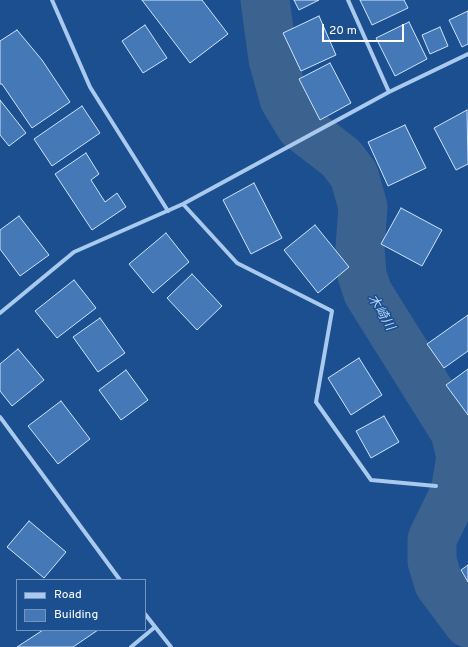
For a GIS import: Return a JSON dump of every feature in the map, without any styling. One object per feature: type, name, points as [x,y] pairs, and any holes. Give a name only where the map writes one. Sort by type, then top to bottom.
[{"type":"street","points":[[52,0],[90,87],[168,210]]},
{"type":"street","points":[[348,0],[389,92]]},
{"type":"street","points":[[0,313],[74,252],[183,204],[389,92],[468,54]]},
{"type":"street","points":[[183,204],[237,263],[332,311],[316,402],[371,480],[436,486]]},
{"type":"street","points":[[0,417],[119,579]]},
{"type":"street","points":[[146,615],[171,647]]},
{"type":"street","points":[[131,647],[155,627]]},
{"type":"building","points":[[142,0],[202,0],[228,34],[190,63]]},
{"type":"building","points":[[294,0],[319,0],[299,10]]},
{"type":"building","points":[[360,0],[404,0],[408,8],[372,25]]},
{"type":"building","points":[[468,11],[468,44],[462,47],[449,20]]},
{"type":"building","points":[[319,16],[336,55],[301,71],[283,33]]},
{"type":"building","points":[[409,22],[427,59],[395,76],[376,38]]},
{"type":"building","points":[[145,25],[167,58],[143,73],[122,41]]},
{"type":"building","points":[[440,27],[448,46],[430,54],[422,35]]},
{"type":"building","points":[[17,30],[42,60],[70,102],[32,128],[2,84],[0,84],[0,41]]},
{"type":"building","points":[[330,63],[351,103],[320,120],[299,79]]},
{"type":"building","points":[[0,100],[26,133],[9,146],[0,135]]},
{"type":"building","points":[[82,106],[100,133],[52,166],[34,139]]},
{"type":"building","points":[[467,110],[468,164],[456,170],[434,128]]},
{"type":"building","points":[[405,125],[426,168],[388,186],[368,142]]},
{"type":"building","points":[[86,153],[99,174],[91,180],[105,202],[117,193],[126,207],[92,230],[55,174]]},
{"type":"building","points":[[254,183],[282,238],[251,254],[223,200]]},
{"type":"building","points":[[401,208],[442,230],[422,266],[381,244]]},
{"type":"building","points":[[19,216],[49,255],[20,276],[0,249],[0,230]]},
{"type":"building","points":[[315,225],[349,267],[318,293],[284,250]]},
{"type":"building","points":[[166,233],[189,262],[153,293],[129,264]]},
{"type":"building","points":[[192,274],[222,306],[197,330],[167,298]]},
{"type":"building","points":[[74,280],[96,308],[57,338],[35,311]]},
{"type":"building","points":[[468,315],[468,351],[444,368],[427,344]]},
{"type":"building","points":[[100,318],[125,353],[98,372],[73,337]]},
{"type":"building","points":[[18,349],[44,380],[12,406],[0,391],[0,364]]},
{"type":"building","points":[[359,358],[382,395],[351,415],[328,378]]},
{"type":"building","points":[[468,369],[468,415],[446,385]]},
{"type":"building","points":[[126,370],[148,400],[121,420],[99,390]]},
{"type":"building","points":[[61,401],[90,439],[58,464],[28,426]]},
{"type":"building","points":[[384,416],[399,442],[371,458],[356,431]]},
{"type":"building","points":[[29,521],[66,552],[44,578],[7,547]]},
{"type":"building","points":[[468,565],[468,582],[461,570]]},
{"type":"building","points":[[41,631],[97,631],[73,647],[17,647]]},
{"type":"waterway","name":"木崎川","points":[[265,0],[273,59],[284,99],[301,127],[341,158],[354,175],[363,207],[360,248],[362,275],[368,293],[455,432],[461,457],[455,492],[432,539],[432,561],[439,584],[468,623]]}]
